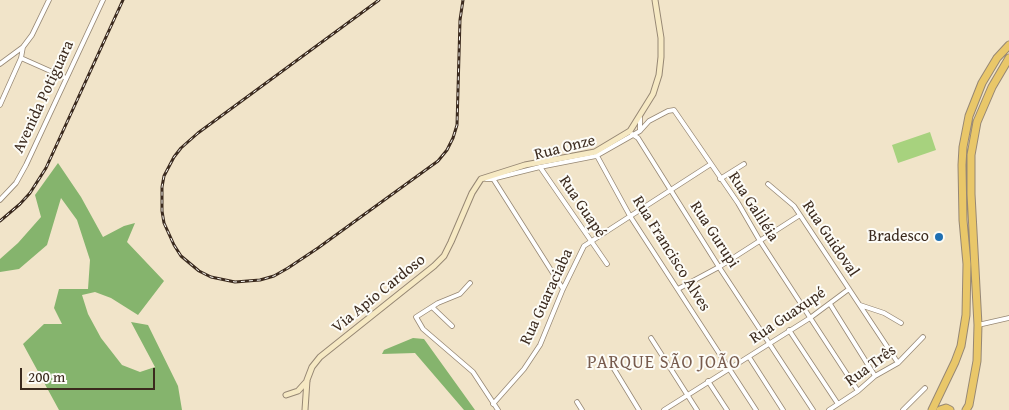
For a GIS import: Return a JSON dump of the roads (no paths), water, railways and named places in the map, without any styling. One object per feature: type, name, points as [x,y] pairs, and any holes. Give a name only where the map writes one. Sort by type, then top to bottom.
[{"type":"highway","points":[[932,410],[961,346],[966,315],[967,264],[963,220],[962,165],[963,147],[969,116],[982,83],[997,58],[1009,45]]},
{"type":"highway","points":[[966,410],[969,405],[977,361],[978,325],[970,194],[971,154],[977,122],[992,87],[1009,58]]},
{"type":"highway","points":[[940,410],[946,408],[950,410]]},
{"type":"street","points":[[0,64],[23,47],[32,35],[49,0]]},
{"type":"street","name":"Avenida Potiguara","points":[[0,200],[16,183],[26,165],[103,0]]},
{"type":"street","points":[[631,133],[653,94],[659,75],[662,57],[661,38],[655,0]]},
{"type":"street","points":[[0,106],[21,58],[23,47]]},
{"type":"street","points":[[21,58],[66,78]]},
{"type":"street","name":"Rua Galiléia","points":[[640,131],[649,121],[668,111],[674,110],[738,204],[858,391]]},
{"type":"street","points":[[638,138],[640,118]]},
{"type":"street","points":[[596,154],[631,133],[640,131]]},
{"type":"street","name":"Rua Gurupi","points":[[631,133],[638,138],[719,267],[813,410]]},
{"type":"street","name":"Via Apio Cardoso","points":[[305,410],[307,380],[312,367],[320,357],[444,256],[472,193],[481,179],[540,164],[596,154]]},
{"type":"street","name":"Rua Francisco Alves","points":[[596,154],[630,216],[756,410]]},
{"type":"street","name":"Rua Guapé","points":[[540,164],[607,264]]},
{"type":"street","name":"Rua Guaraciaba","points":[[493,404],[524,369],[540,345],[563,289],[584,246],[711,164]]},
{"type":"street","points":[[720,179],[744,164]]},
{"type":"street","points":[[492,177],[563,289]]},
{"type":"street","name":"Rua Guidoval","points":[[768,184],[794,206],[898,363]]},
{"type":"street","points":[[678,289],[719,267],[800,215]]},
{"type":"street","points":[[470,283],[460,294],[438,303],[416,317],[423,329],[473,372],[498,410]]},
{"type":"street","name":"Rua Guaxupé","points":[[666,409],[810,318],[849,289]]},
{"type":"street","points":[[830,304],[875,376]]},
{"type":"street","points":[[860,305],[884,313],[901,323]]},
{"type":"street","points":[[432,307],[452,326]]},
{"type":"street","points":[[978,325],[1009,318]]},
{"type":"street","points":[[789,330],[838,404]]},
{"type":"street","points":[[652,338],[698,410]]},
{"type":"street","name":"Rua Três","points":[[829,410],[858,391],[875,376],[898,363],[924,338]]},
{"type":"street","points":[[748,357],[783,410]]},
{"type":"street","points":[[614,369],[639,410]]},
{"type":"street","points":[[286,395],[298,391],[307,380]]},
{"type":"street","points":[[708,381],[727,410]]},
{"type":"street","points":[[904,410],[925,388]]},
{"type":"street","points":[[577,402],[582,410]]},
{"type":"railway","points":[[0,221],[30,193],[46,168],[123,0]]},
{"type":"railway","points":[[379,0],[198,133],[174,157],[164,176],[162,187],[164,223],[181,256],[199,271],[211,277],[235,282],[260,280],[274,276],[318,248],[438,161],[447,150],[457,125],[460,20],[463,0]]},
{"type":"place","name":"Bradesco","points":[[939,237]]},
{"type":"district","name":"PARQUE SÃO JOÃO","points":[[664,363]]}]
